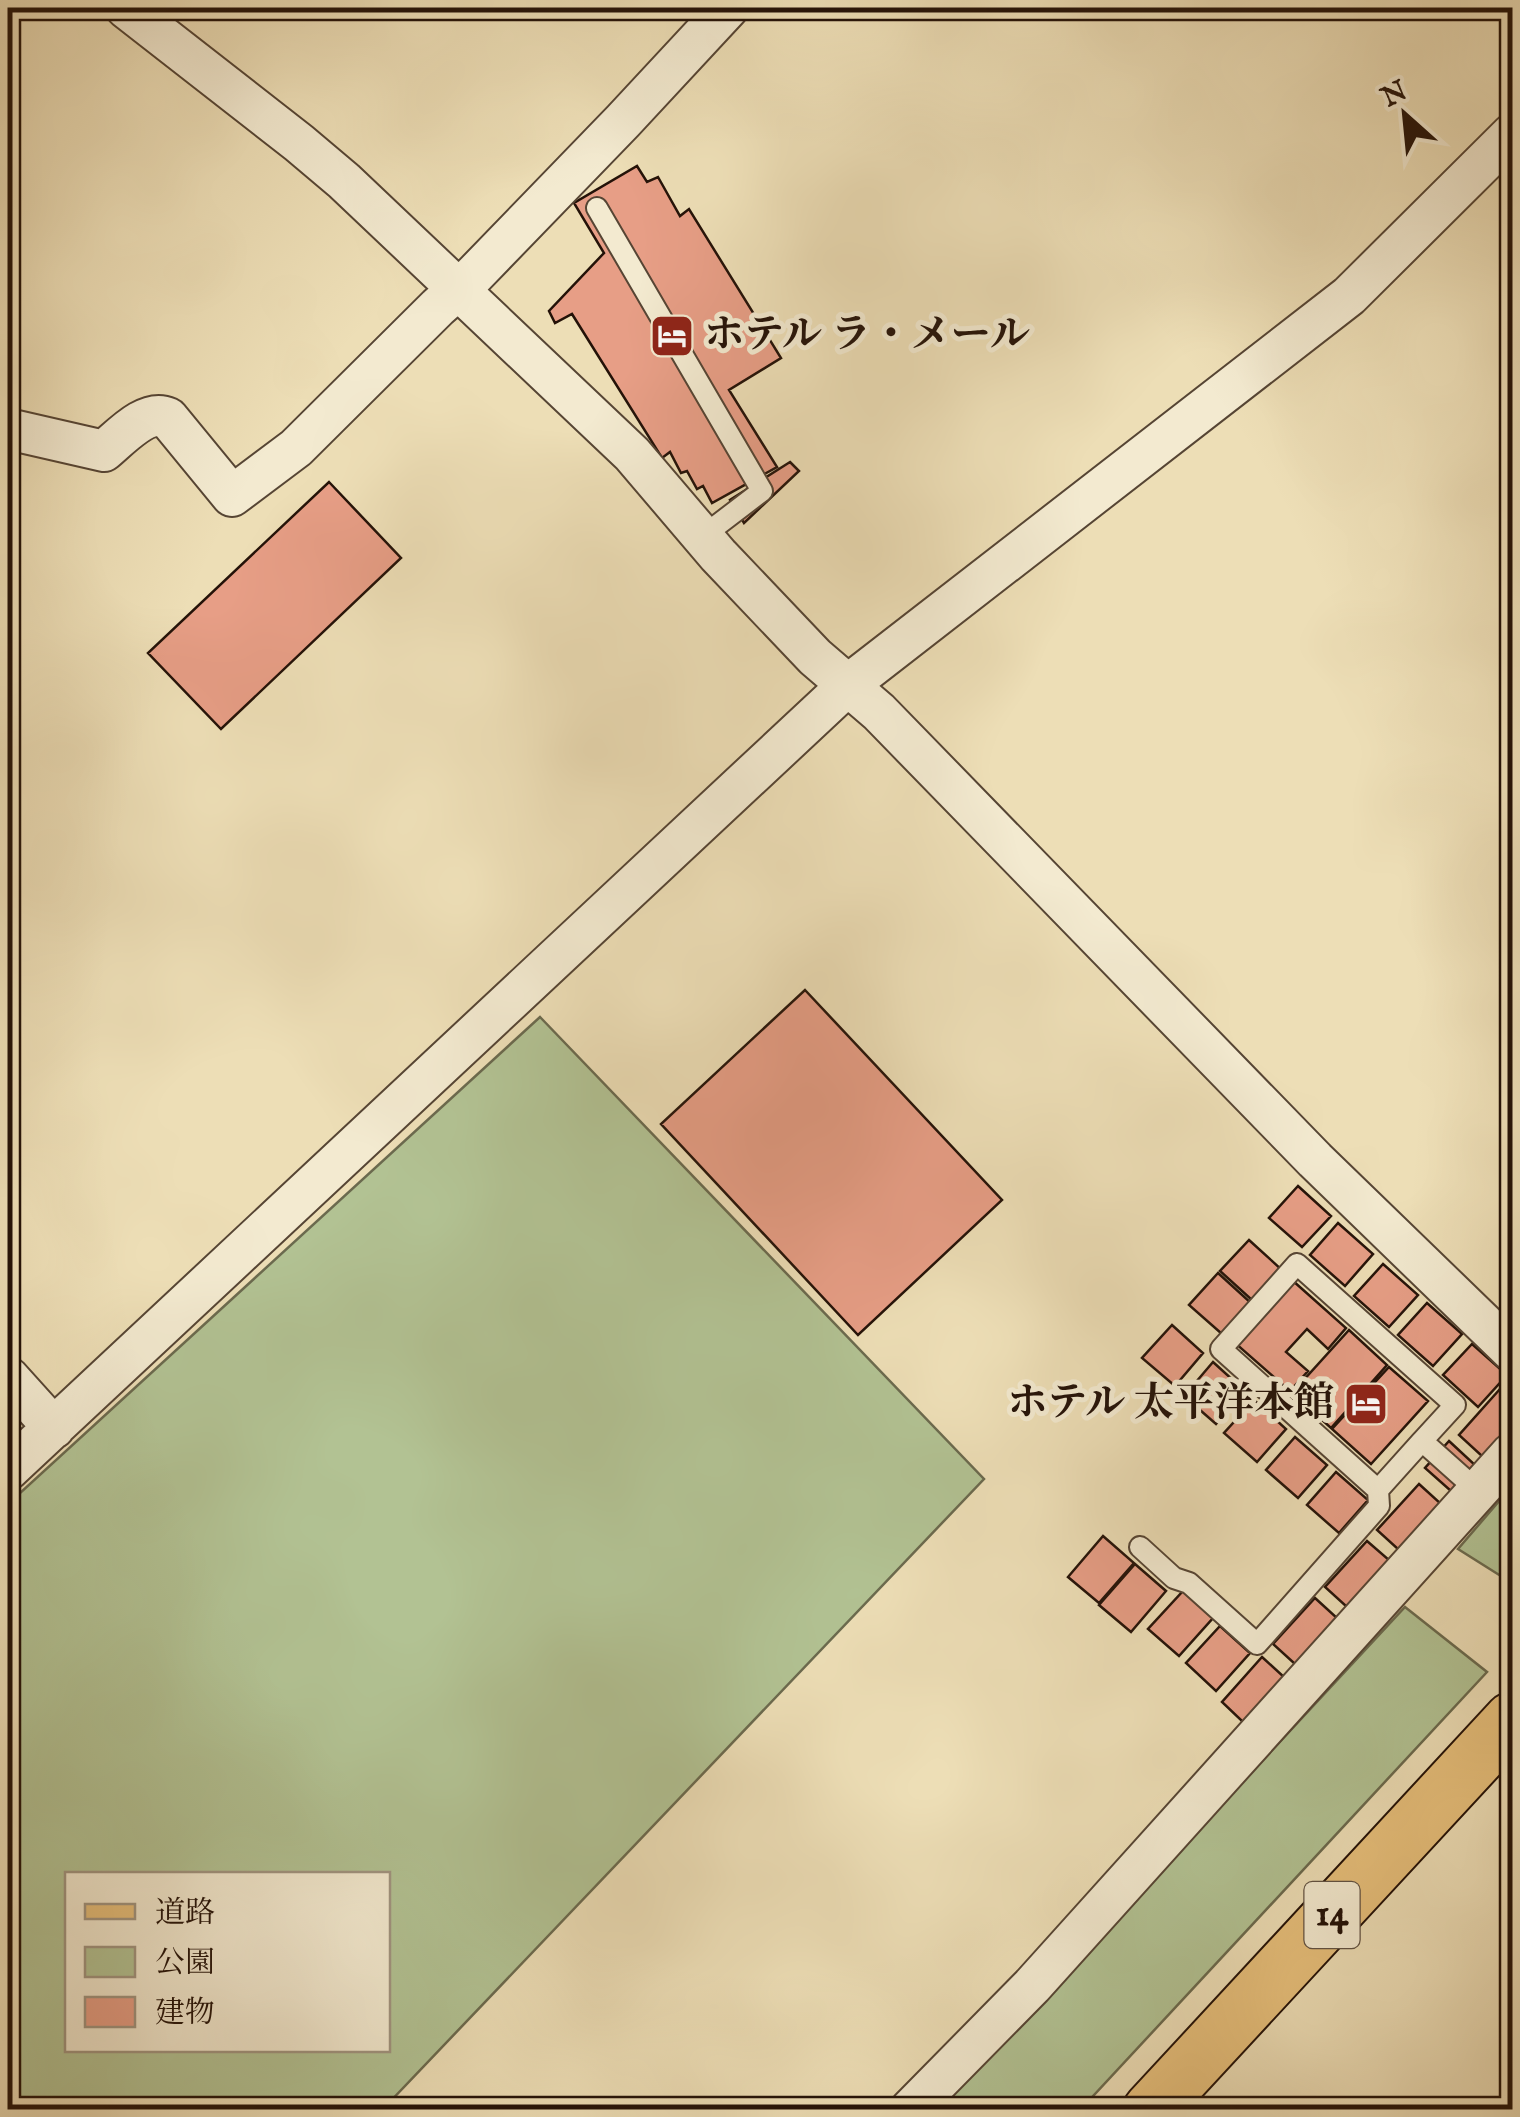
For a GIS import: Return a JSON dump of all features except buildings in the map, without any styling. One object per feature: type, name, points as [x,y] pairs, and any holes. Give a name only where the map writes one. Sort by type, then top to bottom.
[{"type":"main road","name":"14","points":[[1151,2110],[1512,1720]]},
{"type":"street","points":[[126,8],[344,181],[632,454],[815,657],[880,712],[1314,1160],[1512,1351]]},
{"type":"street","points":[[8,429],[104,451],[147,418],[160,414],[168,418],[232,496],[296,448],[458,289],[728,8]]},
{"type":"street","points":[[8,1470],[848,685],[1349,296],[1512,134]]},
{"type":"street","points":[[8,1377],[54,1428]]},
{"type":"street","points":[[910,2110],[1032,1986],[1512,1452]]},
{"type":"lane","points":[[597,208],[762,492],[703,536]]},
{"type":"lane","points":[[1140,1547],[1257,1644],[1379,1506],[1378,1490],[1221,1349],[1297,1264],[1455,1404],[1378,1490]]},
{"type":"lane","points":[[1422,1441],[1478,1491]]},
{"type":"green space","points":[[540,1017],[984,1479],[383,2109],[8,2109],[8,1504]]},
{"type":"green space","points":[[1512,1486],[1512,1583],[1458,1549]]},
{"type":"green space","points":[[1405,1607],[1487,1672],[1081,2109],[938,2110]]},
{"type":"place","name":"ホテル ラ・メール","points":[[672,336]]},
{"type":"place","name":"ホテル 太平洋本館","points":[[1366,1404]]}]
